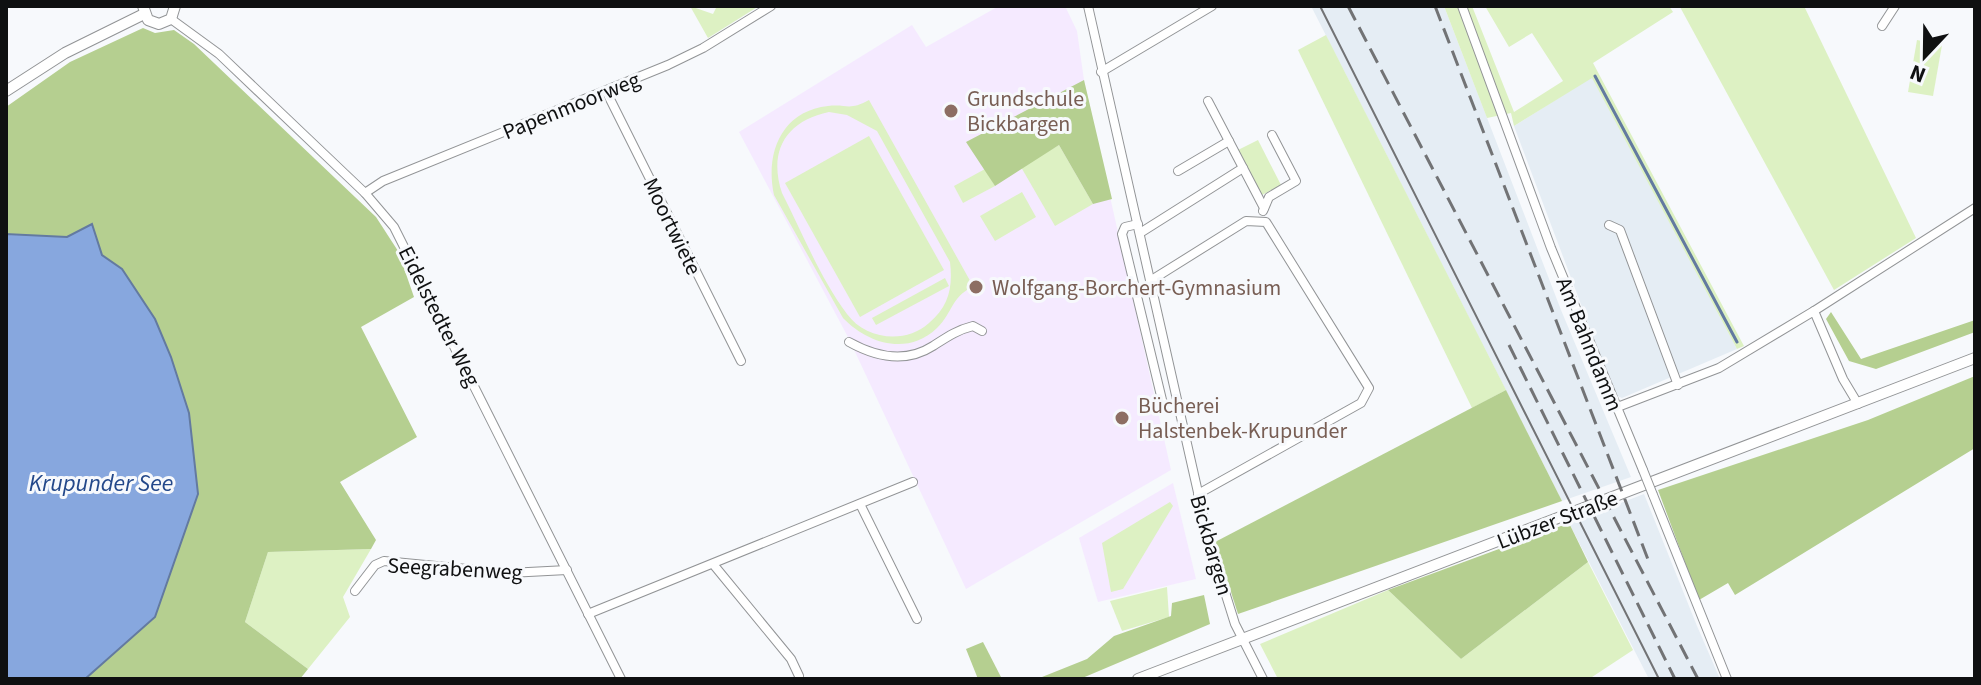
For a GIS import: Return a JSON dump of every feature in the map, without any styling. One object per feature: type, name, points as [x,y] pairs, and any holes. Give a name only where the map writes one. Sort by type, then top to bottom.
[{"type":"street","points":[[6,91],[65,53],[143,10],[159,24],[171,19],[175,6]]},
{"type":"street","name":"Papenmoorweg","points":[[365,193],[383,181],[696,52],[771,6]]},
{"type":"street","name":"Bickbargen","points":[[1088,6],[1209,541],[1243,640],[1263,679]]},
{"type":"street","points":[[1101,72],[1212,6]]},
{"type":"street","name":"Am Bahndamm","points":[[1462,6],[1551,248],[1727,679]]},
{"type":"street","points":[[1882,26],[1895,6]]},
{"type":"street","name":"Eidelstedter Weg","points":[[171,19],[219,54],[365,193],[402,240],[621,679]]},
{"type":"street","name":"Moortwiete","points":[[606,91],[741,361]]},
{"type":"street","points":[[1208,101],[1264,208]]},
{"type":"street","points":[[1260,219],[1269,197],[1296,181],[1272,135]]},
{"type":"street","points":[[1178,171],[1229,141]]},
{"type":"street","points":[[1139,229],[1243,168]]},
{"type":"street","points":[[1615,408],[1719,368],[1975,208]]},
{"type":"street","points":[[1150,281],[1246,221],[1260,219],[1271,227],[1367,382],[1368,394],[1361,403],[1198,494]]},
{"type":"street","points":[[1609,225],[1620,230],[1678,385]]},
{"type":"street","name":"Bickbargen","points":[[1139,229],[1125,227],[1122,234],[1163,404],[1177,406]]},
{"type":"street","points":[[1814,311],[1843,379],[1858,404]]},
{"type":"street","points":[[849,342],[881,356],[904,357],[930,348],[961,329],[973,326],[982,331]]},
{"type":"street","name":"Lübzer Straße","points":[[1138,679],[1975,358]]},
{"type":"street","points":[[588,614],[913,482]]},
{"type":"street","points":[[860,504],[917,619]]},
{"type":"street","name":"Seegrabenweg","points":[[355,591],[375,565],[384,561],[509,573],[567,570]]},
{"type":"street","points":[[713,564],[791,659],[799,676]]},
{"type":"shaded area","name":"Wolfgang-Borchert-Gymnasium","points":[[999,6],[1065,6],[1077,31],[1084,80],[1171,470],[966,589],[849,339],[739,132],[912,25],[926,47]]},
{"type":"shaded area","points":[[1311,6],[1444,6],[1561,310],[1631,477],[1562,501]]},
{"type":"shaded area","points":[[1592,77],[1737,349],[1622,398],[1615,395],[1514,126]]},
{"type":"shaded area","points":[[1173,483],[1196,579],[1098,602],[1079,538]]},
{"type":"shaded area","points":[[1644,494],[1720,679],[1649,679],[1569,523]]},
{"type":"green space","points":[[690,6],[713,14],[717,6],[759,6],[708,38]]},
{"type":"green space","points":[[1444,6],[1472,6],[1514,112],[1563,81],[1532,33],[1509,47],[1485,6],[1669,6],[1673,12],[1593,63],[1744,346],[1737,349],[1592,78],[1514,126],[1511,113],[1487,118]]},
{"type":"green space","points":[[1804,6],[1916,238],[1834,290],[1680,7]]},
{"type":"green space","points":[[143,28],[155,33],[174,30],[194,44],[376,217],[398,251],[414,297],[361,327],[417,437],[340,482],[376,540],[371,549],[268,552],[245,622],[308,669],[300,679],[85,679],[155,617],[198,494],[122,269],[102,255],[92,224],[68,237],[6,234],[6,107],[70,62]]},
{"type":"green space","points":[[1326,35],[1506,390],[1472,408],[1298,50]]},
{"type":"green space","points":[[1917,40],[1942,45],[1933,96],[1908,92]]},
{"type":"green space","points":[[1084,80],[1112,199],[1093,204],[1059,145],[995,186],[966,142]]},
{"type":"green space","points":[[869,100],[973,286],[960,296],[937,328],[914,342],[901,344],[876,340],[843,318],[774,195],[772,164],[780,137],[788,126],[798,116],[812,110]],"holes":[[[829,112],[847,115],[877,131],[950,262],[951,280],[945,303],[936,317],[909,334],[875,334],[847,314],[820,270],[782,193],[777,164],[784,140],[814,116]]]},
{"type":"green space","points":[[869,136],[944,270],[860,317],[785,183]]},
{"type":"green space","points":[[1258,140],[1281,185],[1262,195],[1238,150]]},
{"type":"green space","points":[[1059,145],[1093,204],[1055,226],[1021,167]]},
{"type":"green space","points":[[985,169],[995,186],[963,203],[954,186]]},
{"type":"green space","points":[[1022,192],[1036,217],[995,241],[980,216]]},
{"type":"green space","points":[[945,278],[949,286],[876,325],[872,318]]},
{"type":"green space","points":[[1831,312],[1861,359],[1975,320],[1975,332],[1876,369],[1849,361],[1826,319]]},
{"type":"green space","points":[[1975,376],[1975,448],[1735,595],[1728,583],[1699,600],[1658,490],[1868,420]]},
{"type":"green space","points":[[1506,390],[1562,501],[1238,614],[1215,542]]},
{"type":"green space","points":[[1170,502],[1173,506],[1123,589],[1111,592],[1102,543]]},
{"type":"green space","points":[[1569,523],[1588,562],[1461,659],[1388,590]]},
{"type":"green space","points":[[371,549],[343,597],[350,617],[308,669],[245,622],[268,552]]},
{"type":"green space","points":[[1588,562],[1633,650],[1589,679],[1278,679],[1260,644],[1388,590],[1461,659]]},
{"type":"green space","points":[[1167,587],[1169,617],[1122,631],[1110,601]]},
{"type":"green space","points":[[1204,595],[1210,624],[1080,679],[1037,679],[1087,659],[1114,636],[1171,616],[1172,603]]},
{"type":"green space","points":[[983,642],[1002,679],[978,679],[966,649]]},
{"type":"water","name":"Krupunder See","points":[[92,224],[102,255],[122,269],[155,319],[171,357],[189,413],[198,494],[155,617],[85,679],[6,679],[6,234],[67,237]]},
{"type":"waterway","points":[[1595,76],[1737,342]]},
{"type":"tram line","points":[[1320,6],[1659,679]]},
{"type":"railway","points":[[1348,6],[1698,679]]},
{"type":"railway","points":[[1435,6],[1649,562]]},
{"type":"railway","points":[[1509,345],[1675,679]]},
{"type":"place","name":"Grundschule Bickbargen","points":[[951,111]]},
{"type":"place","name":"Wolfgang-Borchert-Gymnasium","points":[[976,287]]},
{"type":"place","name":"Bücherei Halstenbek-Krupunder","points":[[1122,418]]}]
